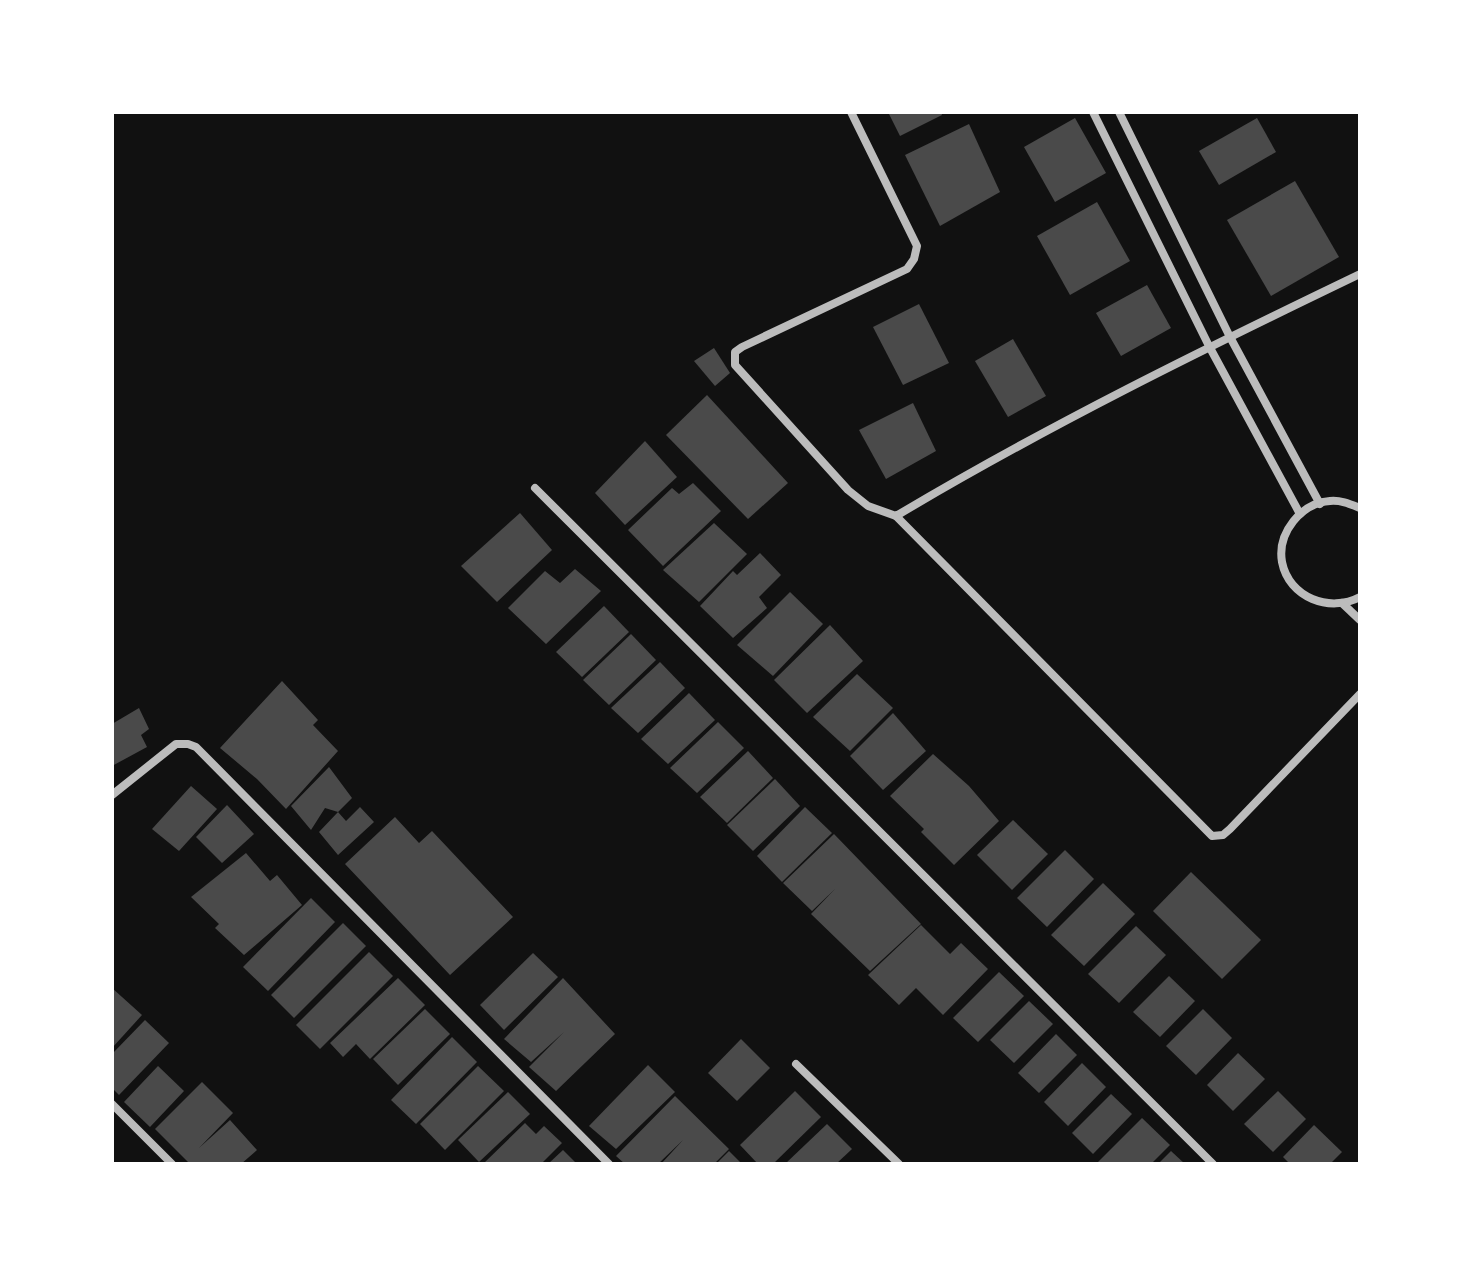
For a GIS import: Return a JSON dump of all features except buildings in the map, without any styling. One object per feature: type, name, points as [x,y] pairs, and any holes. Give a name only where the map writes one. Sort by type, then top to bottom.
[{"type":"street","points":[[851,112],[917,246],[914,259],[907,269],[742,347],[735,352],[735,365],[848,490],[868,506],[896,516],[1212,836],[1223,835],[1230,829],[1360,694]]},
{"type":"street","points":[[1093,112],[1209,346],[1300,514]]},
{"type":"street","points":[[1119,112],[1230,337],[1320,504]]},
{"type":"street","points":[[896,516],[1070,418],[1209,346],[1360,274]]},
{"type":"street","points":[[535,488],[1213,1164]]},
{"type":"street","points":[[1360,508],[1345,502],[1320,504],[1300,514],[1288,528],[1282,545],[1282,562],[1289,579],[1301,593],[1316,602],[1334,605],[1360,597]]},
{"type":"street","points":[[1342,603],[1360,620]]},
{"type":"street","points":[[112,795],[176,744],[196,747],[609,1164]]},
{"type":"street","points":[[796,1064],[899,1164]]},
{"type":"street","points":[[112,1104],[172,1164]]}]
